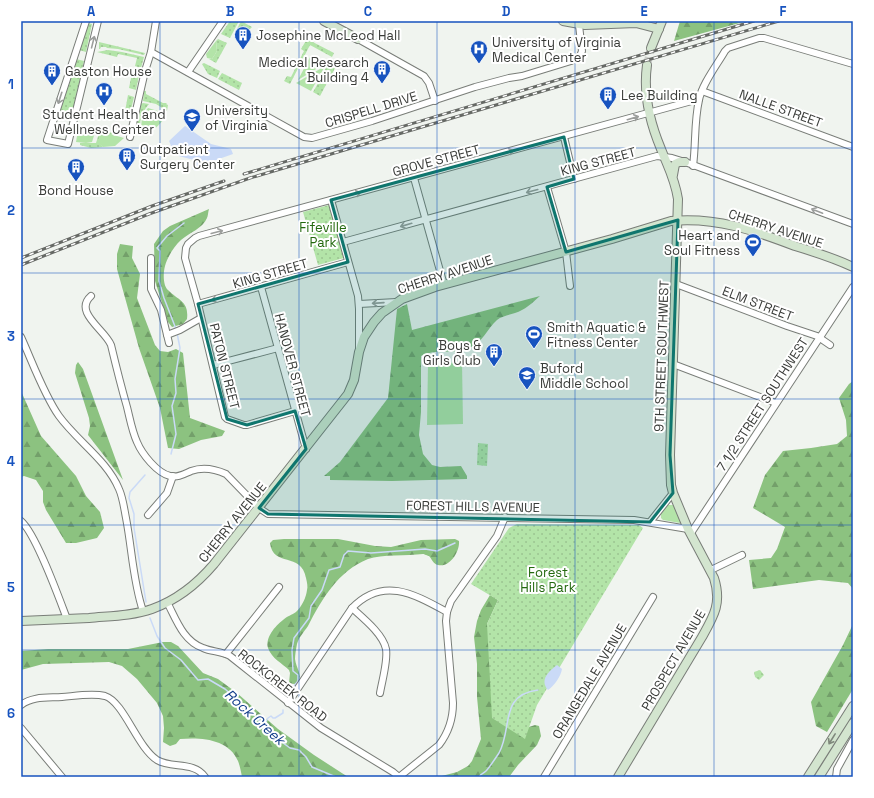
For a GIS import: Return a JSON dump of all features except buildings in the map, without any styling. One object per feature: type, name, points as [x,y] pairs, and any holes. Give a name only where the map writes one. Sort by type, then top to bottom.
[{"type":"street","points":[[86,21],[47,140],[68,144],[98,21]]},
{"type":"street","points":[[130,137],[156,21]]},
{"type":"street","points":[[188,72],[223,21]]},
{"type":"street","points":[[324,21],[424,76],[429,83],[435,101]]},
{"type":"street","points":[[563,21],[579,23],[660,23],[651,48]]},
{"type":"street","points":[[625,23],[633,21]]},
{"type":"street","name":"CRISPELL DRIVE","points":[[150,52],[304,137],[309,138],[351,127],[475,87],[522,76],[576,59],[580,56],[582,51],[579,23]]},
{"type":"street","points":[[693,166],[695,154],[695,129],[699,99],[702,90],[728,48],[764,38],[853,64]]},
{"type":"street","name":"9TH STREET SOUTHWEST","points":[[647,65],[645,81],[649,113],[655,134],[673,175],[678,199],[670,455],[671,484],[673,493],[690,531]]},
{"type":"street","name":"NALLE STREET","points":[[702,90],[853,147]]},
{"type":"street","name":"GROVE STREET","points":[[185,251],[188,244],[199,236],[699,99]]},
{"type":"street","points":[[564,137],[574,179]]},
{"type":"street","name":"KING STREET","points":[[343,242],[657,156],[664,156],[685,162],[853,224]]},
{"type":"street","points":[[673,175],[675,164],[685,162]]},
{"type":"street","points":[[414,178],[444,285]]},
{"type":"street","points":[[547,187],[566,252],[570,286]]},
{"type":"street","points":[[331,200],[359,304],[359,352]]},
{"type":"street","name":"CHERRY AVENUE","points":[[21,621],[112,616],[143,611],[167,602],[186,591],[206,573],[306,449],[348,394],[354,380],[359,352],[364,337],[374,322],[382,313],[397,302],[415,294],[678,220],[713,221],[728,224],[793,245],[853,267]]},
{"type":"street","name":"PATON STREET","points":[[185,251],[185,258],[227,419],[247,425],[295,411]]},
{"type":"street","points":[[151,258],[151,289],[161,310],[169,343]]},
{"type":"street","name":"KING STREET","points":[[198,304],[348,262]]},
{"type":"street","name":"ELM STREET","points":[[676,284],[819,338],[830,345]]},
{"type":"street","name":"HANOVER STREET","points":[[261,287],[306,449]]},
{"type":"street","name":"7 1/2 STREET SOUTHWEST","points":[[690,531],[853,287]]},
{"type":"street","points":[[91,296],[86,302],[86,310],[92,322],[106,336],[111,345],[136,442],[151,464],[167,475],[173,476],[202,469],[222,472],[241,488],[259,508]]},
{"type":"street","points":[[359,304],[397,302]]},
{"type":"street","points":[[167,335],[201,318]]},
{"type":"street","points":[[21,337],[47,394],[59,416],[114,478],[123,498],[137,589],[143,611]]},
{"type":"street","points":[[213,365],[278,348]]},
{"type":"street","points":[[673,364],[776,403]]},
{"type":"street","points":[[148,515],[156,508],[167,493],[173,476]]},
{"type":"street","points":[[650,522],[673,493]]},
{"type":"street","name":"FOREST HILLS AVENUE","points":[[259,508],[268,514],[634,520],[690,531]]},
{"type":"street","points":[[399,777],[439,745],[451,725],[453,703],[446,621],[447,612],[451,602],[497,536],[505,517]]},
{"type":"street","points":[[21,521],[28,530],[35,544],[67,619]]},
{"type":"street","name":"PROSPECT AVENUE","points":[[618,777],[713,618],[718,594],[714,578],[690,531]]},
{"type":"street","points":[[711,570],[742,556]]},
{"type":"street","points":[[226,654],[279,587]]},
{"type":"street","points":[[288,703],[352,608],[361,599],[369,594],[383,590],[401,591],[414,595],[447,612]]},
{"type":"street","name":"ORANGEDALE AVENUE","points":[[544,777],[653,597]]},
{"type":"street","name":"ROCKCREEK ROAD","points":[[167,602],[185,635],[190,640],[201,648],[226,654],[320,728],[399,777]]},
{"type":"street","points":[[352,608],[374,629],[385,644],[386,656],[380,693]]},
{"type":"street","points":[[21,705],[31,699],[91,696],[107,697],[115,702],[144,747],[156,759],[166,764],[192,768],[203,774],[205,777]]},
{"type":"street","points":[[808,777],[853,706]]},
{"type":"street","points":[[819,777],[853,723]]},
{"type":"street","points":[[21,728],[62,777]]},
{"type":"street","points":[[836,777],[837,769],[853,740]]},
{"type":"street","points":[[824,752],[832,757]]},
{"type":"highlighted area","points":[[564,137],[574,179],[547,187],[566,252],[678,220],[670,455],[673,493],[650,522],[268,514],[259,508],[306,449],[295,411],[247,425],[227,419],[198,304],[348,262],[331,200]]},
{"type":"green space","points":[[230,21],[239,21],[230,38],[221,34]]},
{"type":"green space","points":[[241,21],[252,27],[244,35],[236,31]]},
{"type":"green space","points":[[680,21],[747,21],[674,41]]},
{"type":"green space","points":[[88,23],[92,24],[86,52],[79,50]]},
{"type":"green space","points":[[218,39],[227,43],[216,63],[209,59],[212,59],[217,51],[216,41]]},
{"type":"green space","points":[[307,39],[334,53],[332,57],[310,45],[290,84],[284,81],[287,76],[291,77],[304,51],[301,49]]},
{"type":"green space","points":[[216,41],[217,51],[212,59],[207,58],[206,54]]},
{"type":"green space","points":[[99,42],[145,53],[144,55],[106,47],[101,47],[99,49]]},
{"type":"green space","points":[[108,50],[144,57],[141,68],[135,66],[137,58],[118,54],[117,57],[97,52]]},
{"type":"green space","points":[[311,55],[326,63],[298,80]]},
{"type":"green space","points":[[76,59],[84,61],[71,119],[57,115]]},
{"type":"green space","points":[[204,63],[220,71],[217,78],[208,74],[202,64]]},
{"type":"green space","points":[[327,65],[335,68],[329,80],[322,76]]},
{"type":"green space","points":[[325,66],[311,91],[296,83]]},
{"type":"green space","points":[[132,73],[139,75],[136,90],[129,88]]},
{"type":"green space","points":[[222,73],[242,83],[239,90],[218,79]]},
{"type":"green space","points":[[321,78],[328,81],[320,96],[313,92]]},
{"type":"green space","points":[[144,91],[146,91],[146,94],[163,103],[167,103],[167,111],[156,104],[143,101]]},
{"type":"green space","points":[[128,95],[134,97],[129,118],[124,117]]},
{"type":"green space","points":[[141,104],[149,104],[141,118],[140,126],[142,134],[137,135],[135,133]]},
{"type":"green space","points":[[148,108],[158,111],[165,117],[156,128],[143,134],[142,120]]},
{"type":"green space","points":[[79,125],[96,129],[92,142],[76,142]]},
{"type":"green space","points":[[100,130],[113,133],[112,135],[101,132],[99,143],[103,147],[91,148],[80,145],[80,143],[96,143]]},
{"type":"green space","points":[[101,132],[112,135],[113,133],[117,133],[117,136],[124,138],[115,146],[103,147],[98,143]]},
{"type":"green space","name":"Fifeville Park","points":[[329,205],[344,258],[318,265],[303,212]]},
{"type":"green space","points":[[209,209],[205,222],[199,228],[184,237],[171,252],[164,269],[164,282],[166,288],[185,305],[187,313],[187,319],[183,324],[172,327],[168,322],[155,281],[154,244],[163,231],[170,226]]},
{"type":"green space","points":[[120,244],[133,246],[132,258],[140,274],[137,298],[155,345],[160,351],[168,352],[176,349],[183,353],[190,418],[225,431],[222,436],[201,440],[179,449],[168,448],[160,408],[139,348],[117,269],[117,254]]},
{"type":"green space","points":[[540,296],[522,310],[497,320],[478,342],[469,348],[458,351],[432,352],[421,356],[421,412],[419,435],[423,454],[432,465],[440,467],[461,466],[467,476],[467,479],[392,481],[330,480],[330,476],[324,476],[340,462],[388,398],[397,309],[407,304],[412,330]]},
{"type":"green space","points":[[78,362],[83,369],[123,480],[88,435],[90,426],[89,418],[75,373]]},
{"type":"green space","points":[[462,362],[463,424],[427,425],[428,364]]},
{"type":"green space","points":[[853,381],[853,589],[848,583],[819,580],[753,589],[749,560],[771,558],[777,549],[785,527],[753,508],[765,475],[783,451],[837,444],[847,436],[846,420],[839,398]]},
{"type":"green space","points":[[21,391],[41,436],[76,476],[86,496],[100,512],[104,528],[97,538],[76,543],[66,543],[46,510],[43,502],[43,491],[36,480],[24,476],[21,477]]},
{"type":"green space","points":[[478,443],[488,444],[487,466],[477,465]]},
{"type":"green space","points":[[668,505],[674,505],[681,521],[680,523],[663,520],[661,518],[661,514]]},
{"type":"green space","name":"Forest Hills Park","points":[[517,524],[639,525],[643,528],[537,705],[525,739],[492,718],[487,624],[498,600],[471,584],[509,528]]},
{"type":"green space","points":[[338,539],[375,546],[391,547],[421,540],[455,539],[459,541],[459,545],[453,558],[446,564],[442,565],[434,563],[429,556],[424,554],[387,556],[368,559],[357,564],[348,571],[325,596],[299,639],[295,659],[300,677],[298,683],[294,684],[289,683],[289,670],[272,655],[267,644],[271,632],[286,617],[296,612],[300,607],[305,599],[307,589],[303,570],[299,565],[281,558],[272,551],[270,543],[273,540]]},
{"type":"green space","points":[[490,595],[498,600],[487,624],[529,727],[535,725],[539,726],[541,736],[537,745],[509,777],[438,777],[457,772],[468,766],[472,761],[481,739],[474,637],[481,610]]},
{"type":"green space","points":[[853,624],[853,689],[827,732],[816,726],[811,702]]},
{"type":"green space","points":[[163,642],[171,642],[178,646],[203,673],[218,679],[237,693],[278,729],[348,777],[242,777],[239,763],[234,754],[221,744],[205,739],[188,738],[180,739],[176,744],[170,746],[163,742],[163,716],[157,703],[137,679],[122,666],[109,662],[43,664],[21,670],[21,651],[48,649],[128,649]]},
{"type":"green space","points":[[760,670],[764,675],[759,680],[755,677],[754,672]]},
{"type":"water","points":[[185,126],[211,144],[231,149],[233,154],[199,166],[196,171],[192,169],[194,160],[175,155],[169,141]]},
{"type":"water","points":[[557,665],[562,669],[560,675],[553,686],[548,690],[544,683],[546,676]]},
{"type":"waterway","points":[[176,329],[159,281],[160,251],[157,248],[167,236],[184,223]]},
{"type":"waterway","points":[[171,454],[176,434],[172,406],[176,393],[175,379],[180,348],[177,333]]},
{"type":"waterway","name":"Rock Creek","points":[[145,475],[130,492],[129,498],[134,514],[134,528],[146,602]]},
{"type":"waterway","points":[[290,691],[298,681],[298,675],[293,671],[292,650],[294,638],[309,618],[311,606],[322,590],[329,570],[340,567],[344,555],[348,551],[371,553],[425,549],[437,551],[455,543]]},
{"type":"waterway","name":"Rock Creek","points":[[150,618],[157,636],[165,648],[181,660],[198,680],[208,679],[225,689],[235,698],[237,704],[254,714],[268,732],[290,748],[299,750],[306,757],[312,767],[336,777]]},
{"type":"waterway","points":[[479,777],[487,770],[499,753],[506,733],[512,705],[517,698],[526,693],[538,690]]},
{"type":"waterway","points":[[264,725],[268,718],[271,716],[275,718],[283,713],[283,710]]},
{"type":"tunnel","points":[[647,65],[651,48]]},
{"type":"railway","points":[[244,174],[754,21]]},
{"type":"railway","points":[[21,265],[149,214],[250,178],[779,21]]},
{"type":"railway","points":[[21,258],[152,206],[224,181]]},
{"type":"place","name":"Josephine McLeod Hall","points":[[243,50]]},
{"type":"place","name":"University of Virginia Medical Center","points":[[479,64]]},
{"type":"place","name":"Medical Research Building 4","points":[[382,84]]},
{"type":"place","name":"Gaston House","points":[[52,86]]},
{"type":"place","name":"Student Health and Wellness Center","points":[[104,106]]},
{"type":"place","name":"Lee Building","points":[[608,110]]},
{"type":"place","name":"University of Virginia","points":[[192,132]]},
{"type":"place","name":"Outpatient Surgery Center","points":[[127,171]]},
{"type":"place","name":"Bond House","points":[[76,182]]},
{"type":"place","name":"Heart and Soul Fitness","points":[[753,257]]},
{"type":"place","name":"Smith Aquatic & Fitness Center","points":[[534,349]]},
{"type":"place","name":"Boys & Girls Club","points":[[494,367]]},
{"type":"place","name":"Buford Middle School","points":[[527,390]]}]
